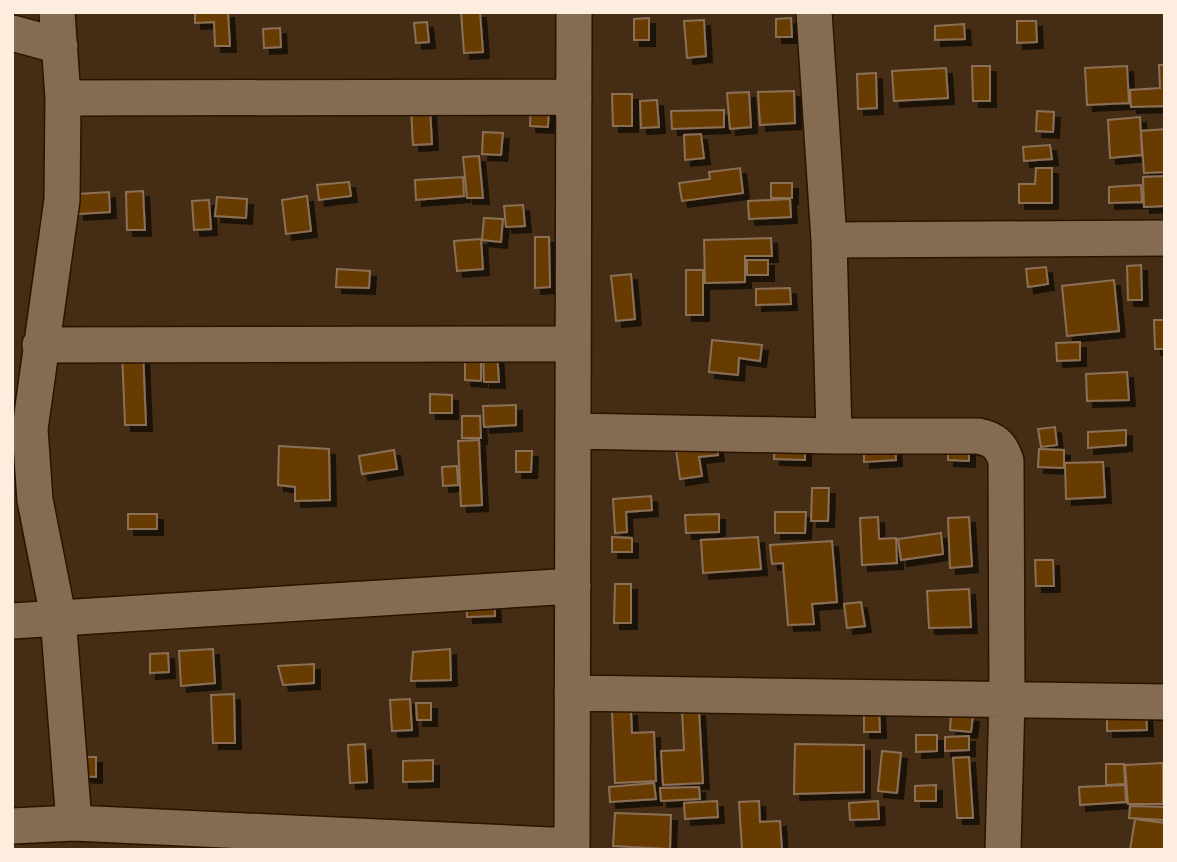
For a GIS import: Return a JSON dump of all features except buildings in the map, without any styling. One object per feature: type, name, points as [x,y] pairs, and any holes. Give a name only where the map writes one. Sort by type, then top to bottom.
[{"type":"street","points":[[12,826],[74,823],[572,848],[574,12]]},
{"type":"street","points":[[814,12],[829,240],[834,436]]},
{"type":"street","points":[[12,33],[58,29],[63,98],[62,200],[58,239],[30,368],[30,458],[35,500],[58,617],[74,823]]},
{"type":"street","points":[[63,98],[574,97]]},
{"type":"street","points":[[829,240],[1165,238]]},
{"type":"street","points":[[30,368],[573,344]]},
{"type":"street","points":[[573,431],[990,438],[1003,451],[1006,461],[1007,699],[1003,850]]},
{"type":"street","points":[[12,621],[573,586]]},
{"type":"street","points":[[572,693],[1165,702]]}]
